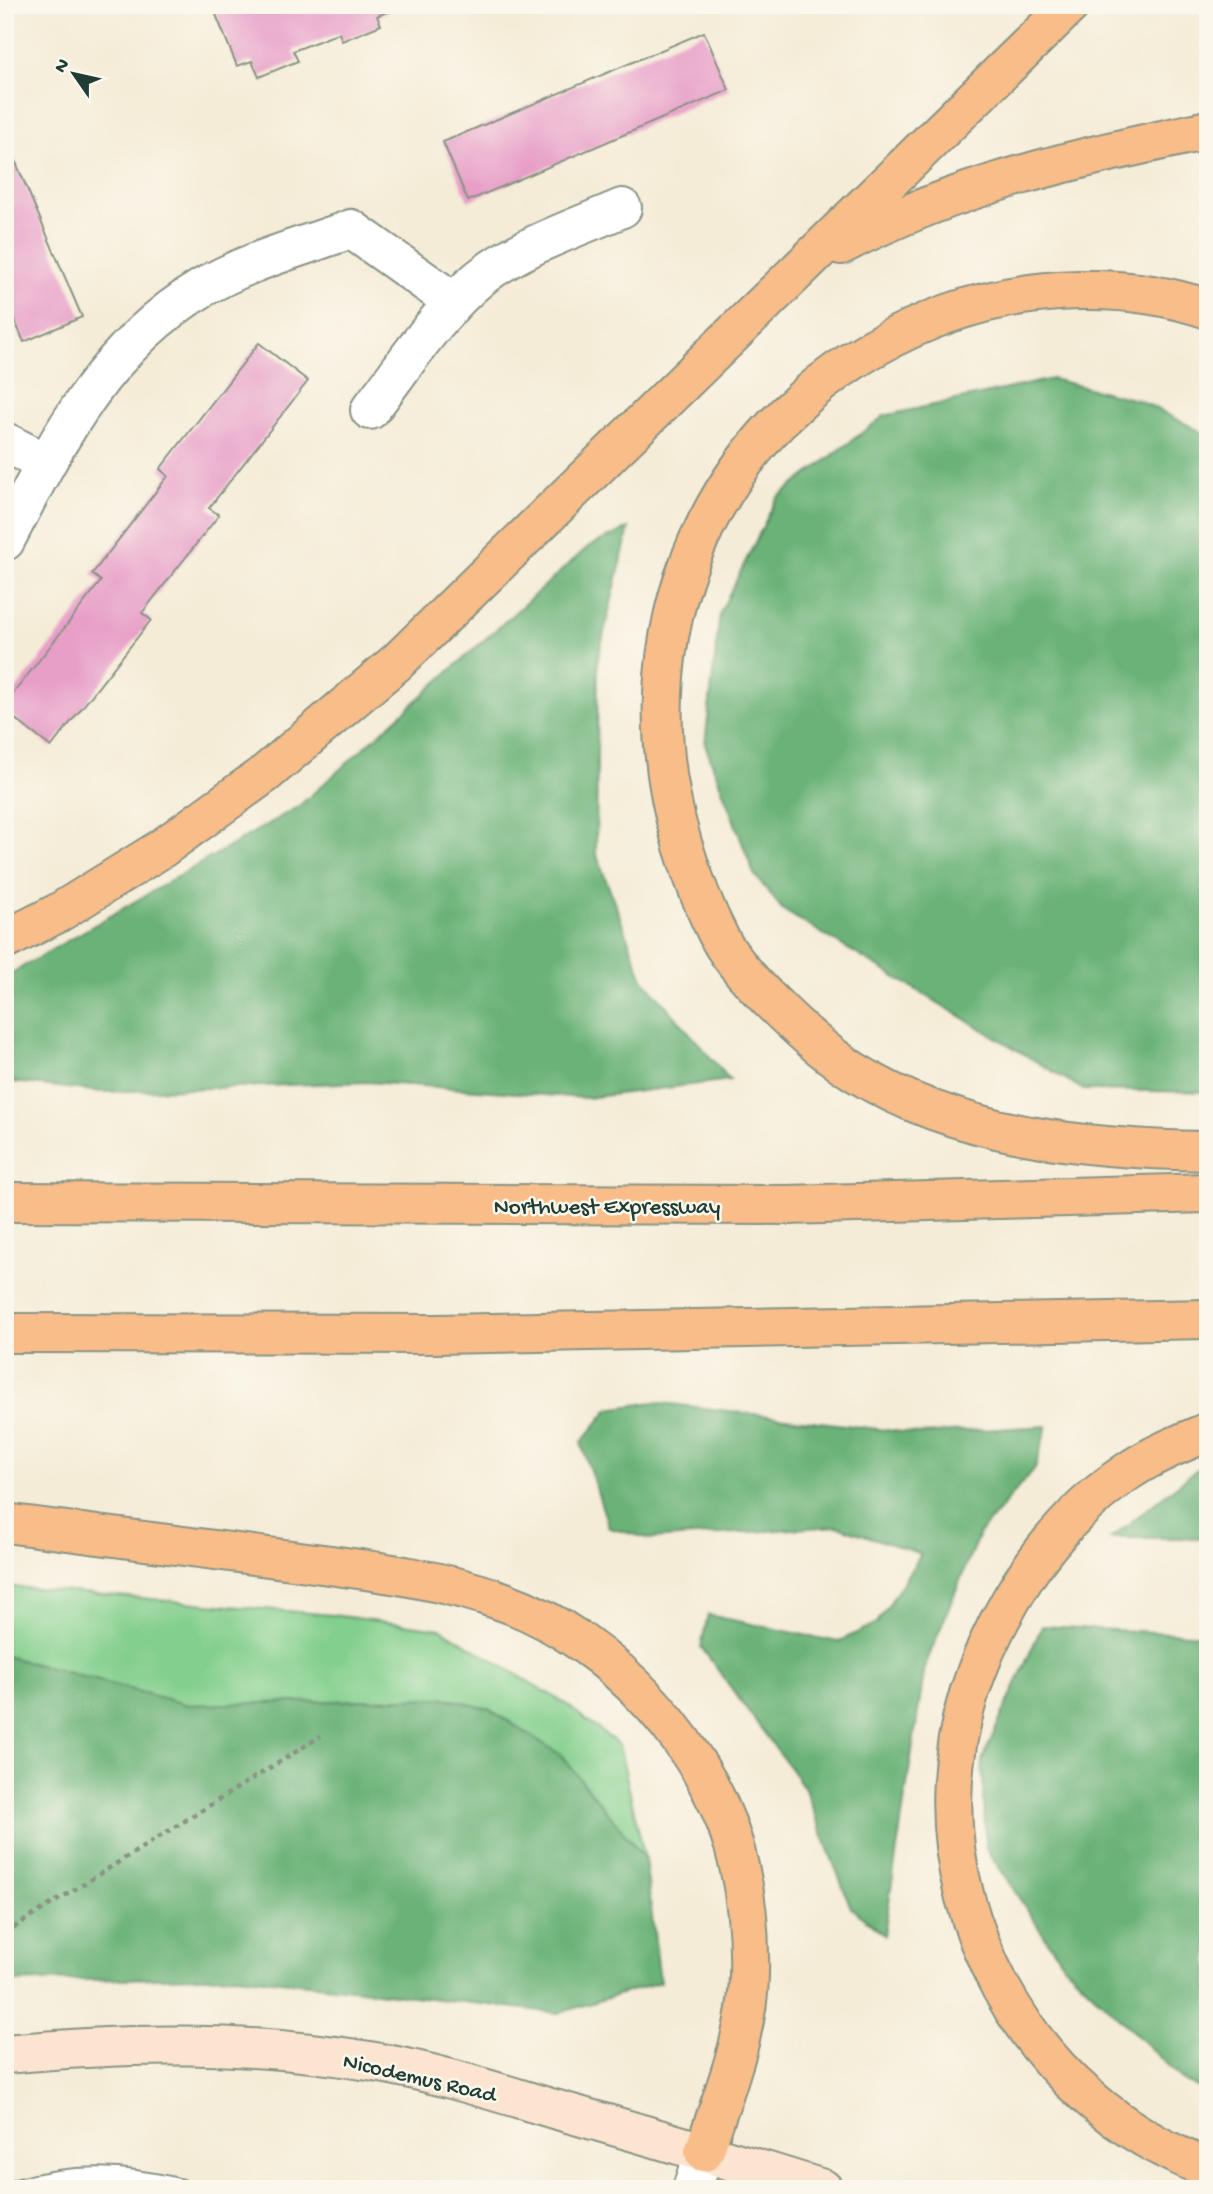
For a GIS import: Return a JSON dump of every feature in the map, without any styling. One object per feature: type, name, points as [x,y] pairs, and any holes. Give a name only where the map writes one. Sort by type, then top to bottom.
[{"type":"highway","points":[[5,940],[58,913],[162,849],[266,773],[397,662],[1070,5]]},
{"type":"highway","points":[[805,263],[893,218],[968,189],[1048,165],[1208,130]]},
{"type":"highway","points":[[1208,309],[1188,302],[1125,293],[1062,289],[981,302],[912,327],[853,359],[800,400],[760,442],[722,494],[692,553],[671,616],[662,680],[662,745],[669,799],[692,877],[722,943],[764,993],[807,1036],[854,1072],[916,1104],[979,1125],[1065,1141],[1161,1150],[1208,1151]]},
{"type":"highway","name":"Northwest Expressway","points":[[5,1202],[787,1205],[1208,1193]]},
{"type":"highway","points":[[5,1333],[436,1334],[1208,1320]]},
{"type":"highway","points":[[1208,1432],[1128,1471],[1056,1535],[1026,1574],[974,1671],[958,1726],[951,1789],[953,1849],[967,1907],[987,1962],[1034,2042],[1097,2105],[1140,2136],[1208,2168]]},
{"type":"highway","points":[[5,1522],[367,1570],[457,1587],[504,1601],[549,1623],[626,1676],[693,1759],[718,1805],[739,1864],[747,1919],[749,1979],[734,2054],[704,2152]]},
{"type":"street","points":[[370,410],[454,302],[484,276],[535,246],[622,208]]},
{"type":"street","points":[[5,541],[46,463],[84,400],[107,370],[149,328],[202,288],[262,261],[351,229],[454,302]]},
{"type":"street","points":[[5,442],[46,463]]},
{"type":"street","name":"Nicodemus Road","points":[[5,2054],[84,2046],[180,2043],[279,2049],[371,2062],[466,2083],[822,2189]]},
{"type":"street","points":[[692,2189],[704,2152]]},
{"type":"lane","points":[[18,2189],[48,2180],[105,2175],[180,2189]]},
{"type":"path","points":[[5,1933],[321,1736]]},
{"type":"green space","points":[[1052,379],[1141,401],[1208,435],[1208,1092],[1084,1090],[783,910],[754,874],[705,744],[720,613],[777,498],[884,416]]},
{"type":"green space","points":[[629,528],[598,658],[596,853],[643,979],[730,1080],[586,1098],[368,1082],[103,1092],[5,1081],[5,977],[299,806],[589,546]]},
{"type":"green space","points":[[654,1402],[919,1434],[1047,1426],[1035,1468],[979,1534],[925,1666],[884,1935],[851,1908],[804,1787],[701,1647],[708,1615],[838,1642],[877,1623],[921,1554],[837,1526],[651,1539],[609,1528],[581,1443],[609,1409]]},
{"type":"green space","points":[[1208,1464],[1208,1538],[1111,1538],[1197,1469]]},
{"type":"green space","points":[[5,1586],[332,1615],[441,1629],[566,1704],[619,1745],[645,1859],[561,1755],[489,1709],[445,1698],[188,1705],[5,1656]]},
{"type":"green space","points":[[1042,1626],[1208,1635],[1208,2092],[1184,2081],[1063,1964],[986,1848],[982,1760]]},
{"type":"green space","points":[[5,1656],[188,1705],[445,1698],[489,1709],[561,1755],[645,1859],[660,1982],[559,2013],[238,1976],[5,1982]]},
{"type":"building","points":[[212,5],[403,5],[377,16],[381,25],[342,41],[339,33],[293,51],[298,61],[259,77],[252,61],[237,66]]},
{"type":"building","points":[[704,32],[729,90],[468,201],[443,142]]},
{"type":"building","points":[[5,137],[82,317],[24,342],[5,298]]},
{"type":"building","points":[[259,343],[308,381],[209,508],[219,515],[142,613],[151,620],[51,747],[5,711],[5,704],[101,581],[92,574],[168,476],[160,469]]}]
